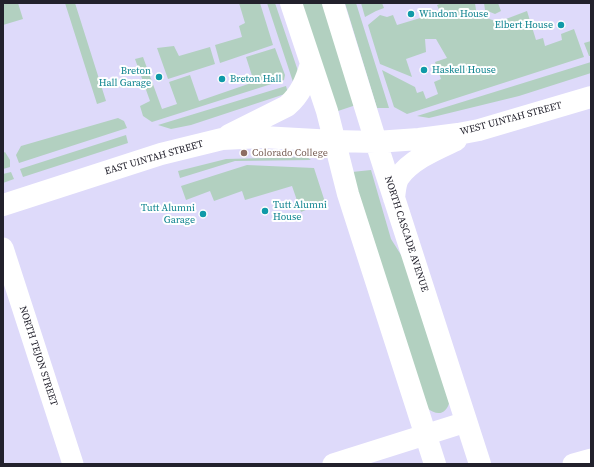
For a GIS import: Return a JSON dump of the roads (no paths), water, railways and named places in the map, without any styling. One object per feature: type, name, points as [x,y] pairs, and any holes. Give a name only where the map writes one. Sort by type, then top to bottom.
[{"type":"main road","points":[[291,3],[327,111],[348,194],[435,464]]},
{"type":"main road","name":"NORTH CASCADE AVENUE","points":[[333,3],[376,142],[480,464]]},
{"type":"main road","points":[[222,139],[287,106],[294,100],[303,87],[311,64]]},
{"type":"main road","name":"WEST UINTAH STREET","points":[[334,141],[376,142],[458,134],[479,130],[591,96]]},
{"type":"main road","points":[[394,198],[399,178],[411,165],[446,145],[479,130]]},
{"type":"main road","name":"EAST UINTAH STREET","points":[[3,205],[165,152],[222,139],[262,137],[334,141]]},
{"type":"street","name":"NORTH TEJON STREET","points":[[3,248],[72,464]]},
{"type":"street","points":[[333,464],[466,422]]},
{"type":"street","points":[[573,464],[591,459]]},
{"type":"place","name":"Windom House","points":[[411,14]]},
{"type":"place","name":"Elbert House","points":[[561,25]]},
{"type":"place","name":"Haskell House","points":[[424,70]]},
{"type":"place","name":"Breton Hall Garage","points":[[159,77]]},
{"type":"place","name":"Breton Hall","points":[[222,79]]},
{"type":"place","name":"Colorado College","points":[[244,153]]},
{"type":"place","name":"Tutt Alumni House","points":[[265,211]]},
{"type":"place","name":"Tutt Alumni Garage","points":[[203,214]]}]
